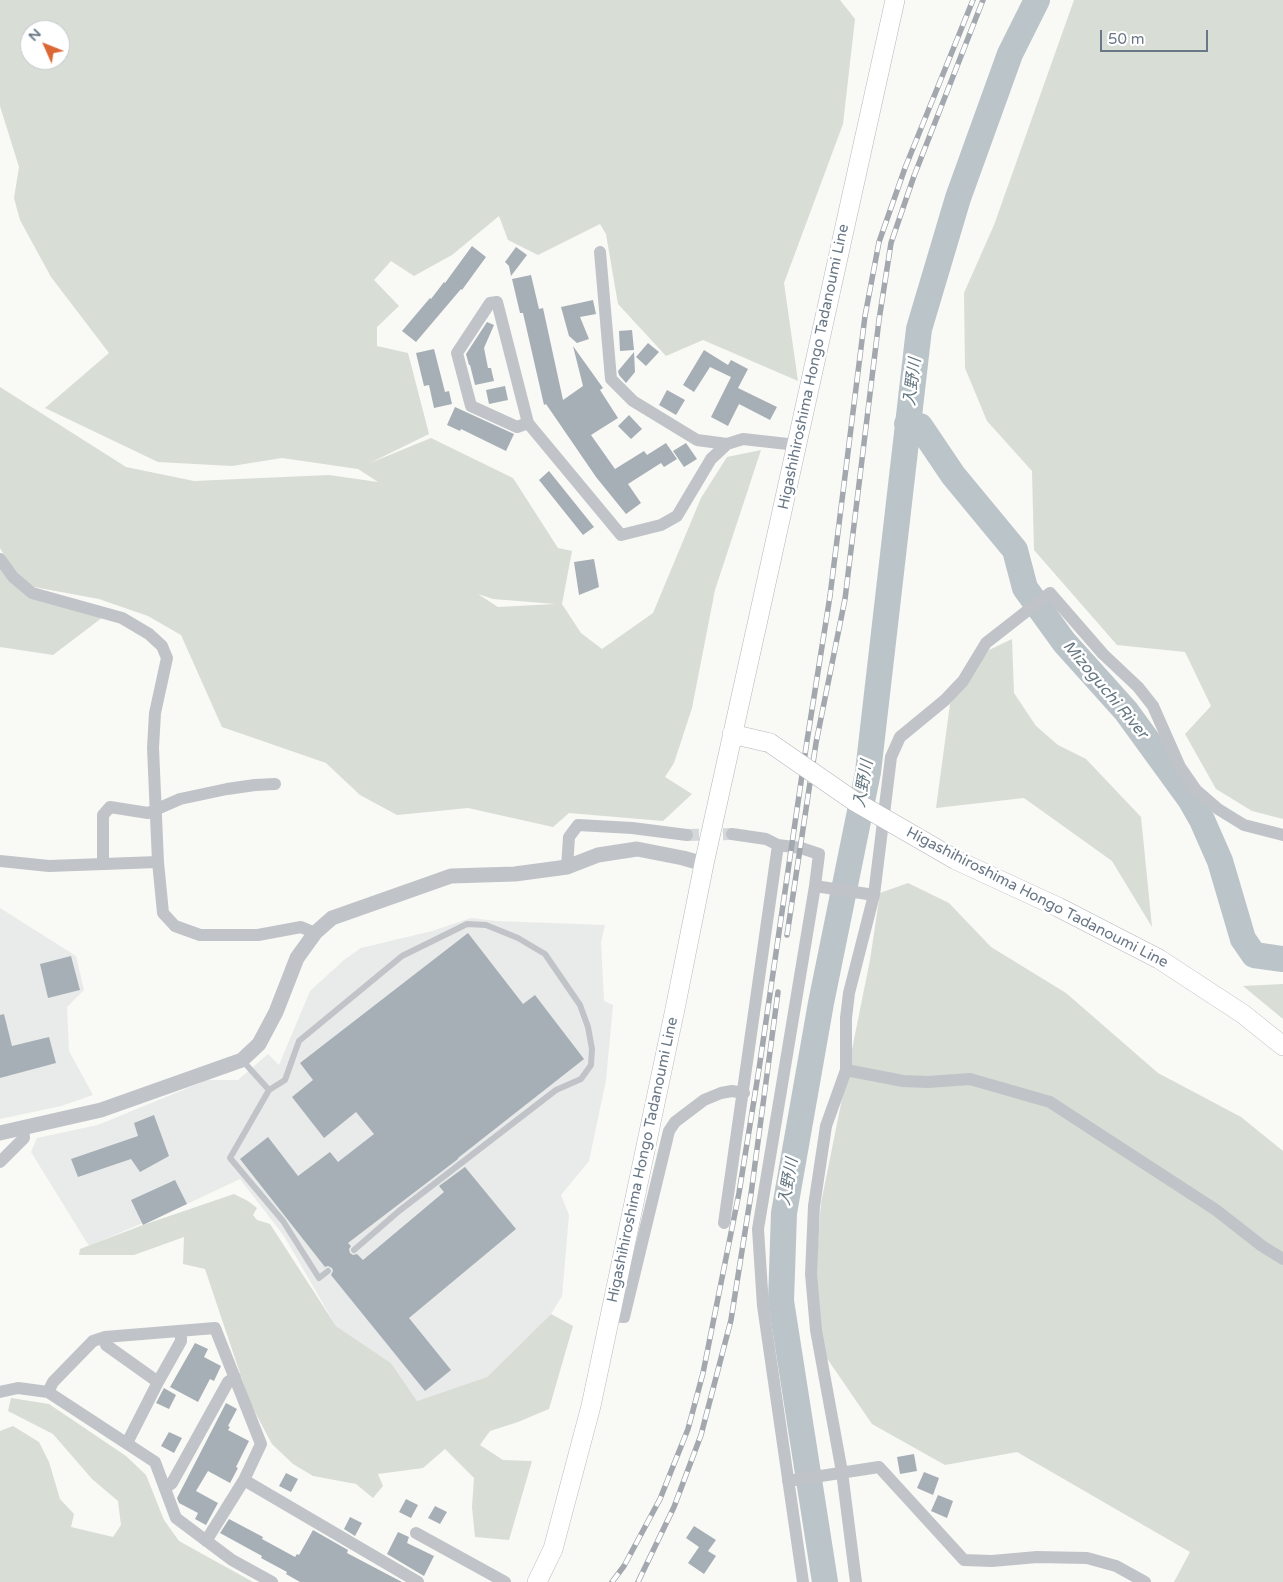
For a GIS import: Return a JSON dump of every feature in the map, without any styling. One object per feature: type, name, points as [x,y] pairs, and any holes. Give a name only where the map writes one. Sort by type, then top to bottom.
[{"type":"main road","name":"Higashihiroshima Hongo Tadanoumi Line","points":[[537,1582],[553,1549],[591,1406],[732,734],[896,0]]},
{"type":"main road","name":"Higashihiroshima Hongo Tadanoumi Line","points":[[732,734],[770,743],[854,801],[956,860],[1058,907],[1159,959],[1243,1014],[1283,1046]]},
{"type":"street","points":[[600,252],[611,379],[633,400],[697,440],[727,444],[743,439],[797,445]]},
{"type":"street","points":[[528,423],[518,427],[471,406],[456,353],[490,303],[497,302],[528,423],[622,536],[661,525],[677,516],[711,459],[727,444]]},
{"type":"street","points":[[0,560],[13,577],[32,593],[122,618],[150,634],[162,646],[167,658],[155,713],[153,748],[158,862],[163,913],[175,926],[200,935],[258,935],[301,927],[315,933]]},
{"type":"street","points":[[856,1582],[816,1330],[812,1274],[814,1206],[826,1126],[846,1070],[846,1018],[849,993],[870,895],[891,757],[900,736],[945,700],[962,680],[986,643],[1050,593],[1103,654],[1138,687],[1153,706],[1180,767],[1196,790],[1218,809],[1244,825],[1283,835]]},
{"type":"street","points":[[102,864],[103,815],[110,807],[148,814],[180,799],[255,784],[275,784]]},
{"type":"street","points":[[566,867],[569,837],[578,825],[687,834]]},
{"type":"street","points":[[732,834],[766,839],[778,845],[801,848],[819,854],[821,887],[758,1229],[763,1306],[803,1582]]},
{"type":"street","points":[[724,1223],[778,845]]},
{"type":"street","points":[[0,1133],[101,1110],[242,1060],[259,1044],[276,1012],[297,958],[315,933],[332,918],[451,876],[515,874],[566,867],[598,855],[637,850],[683,858],[704,864]]},
{"type":"street","points":[[0,861],[49,866],[158,862]]},
{"type":"street","points":[[821,887],[870,895]]},
{"type":"street","points":[[846,1070],[903,1081],[928,1082],[970,1079],[1050,1102],[1216,1210],[1262,1246],[1283,1259]]},
{"type":"street","points":[[610,1316],[624,1317],[669,1131],[675,1122],[704,1100],[732,1091],[744,1093]]},
{"type":"street","points":[[0,1162],[24,1138],[23,1128]]},
{"type":"street","points":[[48,1392],[54,1382],[93,1341],[105,1337],[215,1328],[261,1444],[244,1480],[206,1541]]},
{"type":"street","points":[[128,1443],[181,1340],[181,1331]]},
{"type":"street","points":[[105,1337],[106,1344],[158,1382]]},
{"type":"street","points":[[166,1488],[172,1483],[228,1382],[235,1377]]},
{"type":"street","points":[[0,1392],[18,1388],[48,1392],[128,1443],[155,1462],[176,1518],[232,1560],[272,1582]]},
{"type":"street","points":[[788,1481],[879,1467],[964,1560],[1087,1558],[1121,1568],[1146,1582]]},
{"type":"street","points":[[244,1480],[418,1582]]},
{"type":"street","points":[[416,1533],[506,1582]]},
{"type":"lane","points":[[328,1271],[319,1278],[283,1221],[230,1158],[268,1090],[285,1080],[298,1041],[402,956],[467,924],[486,926],[518,938],[545,954],[580,1005],[588,1027],[592,1049],[591,1064],[581,1079],[556,1090],[399,1212],[354,1250]]},
{"type":"lane","points":[[242,1060],[268,1090]]},
{"type":"shaded area","points":[[0,0],[840,0],[855,19],[843,124],[784,283],[798,381],[703,340],[666,356],[618,304],[606,234],[600,224],[538,255],[508,240],[499,216],[452,255],[414,276],[391,261],[374,280],[399,306],[377,327],[377,346],[408,353],[429,434],[370,463],[431,438],[513,478],[558,548],[572,551],[562,604],[581,633],[602,649],[653,613],[701,498],[727,457],[761,450],[715,590],[692,708],[674,763],[665,777],[692,794],[663,821],[569,813],[553,827],[468,808],[397,815],[360,795],[326,763],[222,727],[181,635],[148,616],[99,599],[34,587],[16,575],[0,548],[0,387],[126,467],[194,481],[329,475],[378,482],[358,469],[282,458],[232,466],[158,462],[45,408],[109,353],[51,277],[20,220],[14,198],[19,167],[0,106]],"holes":[[[478,594],[493,599],[555,604],[498,607]]]},
{"type":"shaded area","points":[[1074,0],[1283,0],[1283,819],[1252,811],[1216,789],[1185,734],[1211,706],[1185,652],[1117,645],[1034,550],[1032,471],[987,421],[965,368],[964,293],[994,225]]},
{"type":"shaded area","points":[[0,569],[9,581],[103,617],[53,655],[0,647]]},
{"type":"shaded area","points":[[1012,639],[1014,693],[1036,726],[1058,745],[1086,759],[1141,817],[1152,927],[1112,861],[1024,798],[936,808],[950,704],[989,650]]},
{"type":"shaded area","points":[[908,883],[949,903],[991,947],[1066,993],[1158,1073],[1241,1117],[1283,1151],[1283,1582],[1174,1582],[1190,1552],[1017,1452],[945,1465],[872,1424],[811,1335],[821,1203],[870,960],[880,893]]},
{"type":"shaded area","points":[[0,908],[76,956],[84,990],[67,1007],[69,1051],[93,1095],[61,1106],[0,1119]]},
{"type":"shaded area","points":[[471,918],[496,921],[605,925],[601,942],[604,1001],[613,1005],[606,1080],[589,1161],[561,1195],[569,1215],[562,1296],[551,1314],[487,1377],[417,1401],[391,1363],[336,1326],[284,1236],[240,1179],[89,1246],[31,1152],[37,1138],[98,1125],[207,1080],[238,1080],[268,1054],[279,1065],[310,991],[344,960],[361,948],[432,931]]},
{"type":"shaded area","points":[[1283,984],[1283,1019],[1243,986]]},
{"type":"shaded area","points":[[234,1194],[257,1208],[253,1215],[257,1220],[270,1224],[336,1326],[391,1363],[417,1401],[487,1377],[551,1314],[573,1326],[549,1409],[490,1431],[480,1445],[503,1460],[532,1461],[509,1540],[475,1537],[472,1507],[474,1478],[445,1449],[423,1468],[378,1474],[383,1486],[373,1498],[356,1484],[313,1476],[293,1464],[272,1444],[250,1403],[205,1269],[183,1264],[184,1237],[134,1255],[79,1255],[80,1249]]},
{"type":"shaded area","points":[[11,1398],[49,1404],[126,1456],[146,1475],[164,1520],[179,1541],[253,1582],[0,1582],[0,1431],[13,1426],[39,1442],[49,1462],[60,1499],[74,1514],[71,1527],[113,1537],[121,1525],[118,1501],[92,1479],[53,1434],[8,1411]]},
{"type":"building","points":[[472,246],[486,257],[462,290],[416,342],[402,331],[445,283]]},
{"type":"building","points":[[516,247],[527,255],[511,276],[509,266],[505,262]]},
{"type":"building","points":[[531,275],[539,309],[543,308],[563,400],[583,386],[573,346],[603,388],[600,390],[618,418],[591,435],[615,469],[644,451],[647,455],[666,443],[677,459],[664,467],[661,463],[628,484],[641,503],[626,514],[596,477],[546,404],[544,405],[523,313],[520,313],[512,279]]},
{"type":"building","points":[[593,300],[596,314],[580,317],[589,339],[577,343],[569,336],[561,307]]},
{"type":"building","points":[[487,322],[494,325],[484,348],[488,368],[491,368],[494,381],[475,385],[466,354]]},
{"type":"building","points":[[632,330],[634,350],[620,351],[619,331]]},
{"type":"building","points":[[648,343],[659,352],[646,366],[636,357]]},
{"type":"building","points":[[434,349],[445,392],[449,391],[452,404],[434,408],[429,385],[424,386],[416,353]]},
{"type":"building","points":[[704,350],[728,365],[731,360],[748,369],[738,388],[777,407],[770,420],[739,404],[728,426],[711,417],[731,377],[710,367],[694,392],[683,385]]},
{"type":"building","points":[[634,352],[635,372],[626,383],[618,371]]},
{"type":"building","points":[[505,386],[508,400],[489,404],[486,390]]},
{"type":"building","points":[[667,390],[685,400],[676,415],[659,405]]},
{"type":"building","points":[[455,407],[514,434],[506,451],[461,429],[460,431],[447,425]]},
{"type":"building","points":[[629,415],[642,429],[631,439],[618,426]]},
{"type":"building","points":[[686,443],[697,459],[684,467],[673,451]]},
{"type":"building","points":[[549,471],[594,527],[583,535],[539,480]]},
{"type":"building","points":[[594,559],[599,587],[579,595],[574,562]]},
{"type":"building","points":[[468,933],[523,1004],[535,995],[584,1059],[348,1243],[351,1246],[349,1249],[350,1253],[353,1255],[357,1254],[363,1260],[444,1192],[439,1186],[465,1167],[516,1229],[409,1318],[451,1370],[425,1391],[331,1275],[332,1268],[325,1267],[240,1159],[268,1137],[298,1176],[330,1152],[338,1162],[374,1134],[356,1112],[324,1138],[292,1097],[313,1080],[300,1063]]},
{"type":"building","points":[[71,956],[80,990],[48,998],[40,964]]},
{"type":"building","points":[[4,1014],[12,1046],[49,1037],[56,1063],[0,1078],[0,1015]]},
{"type":"building","points":[[154,1115],[169,1156],[140,1172],[131,1159],[78,1177],[71,1159],[138,1136],[134,1123]]},
{"type":"building","points":[[175,1180],[187,1204],[143,1225],[131,1200]]},
{"type":"building","points":[[195,1343],[208,1349],[204,1357],[221,1366],[214,1381],[210,1379],[198,1402],[170,1387]]},
{"type":"building","points":[[164,1388],[176,1395],[169,1409],[156,1403]]},
{"type":"building","points":[[226,1403],[237,1409],[228,1426],[230,1427],[228,1430],[249,1441],[230,1483],[208,1471],[196,1491],[218,1503],[206,1525],[195,1519],[198,1513],[179,1503],[177,1498]]},
{"type":"building","points":[[169,1432],[182,1438],[174,1453],[161,1446]]},
{"type":"building","points":[[914,1454],[917,1471],[900,1474],[897,1457]]},
{"type":"building","points":[[924,1472],[939,1478],[933,1495],[917,1488]]},
{"type":"building","points":[[286,1473],[298,1479],[291,1492],[279,1486]]},
{"type":"building","points":[[938,1495],[953,1501],[947,1518],[931,1511]]},
{"type":"building","points":[[406,1499],[418,1505],[411,1518],[399,1512]]},
{"type":"building","points":[[435,1506],[447,1512],[440,1524],[428,1518]]},
{"type":"building","points":[[350,1517],[362,1523],[355,1536],[344,1529]]},
{"type":"building","points":[[229,1519],[295,1557],[297,1554],[299,1555],[313,1530],[348,1550],[347,1553],[402,1582],[300,1582],[286,1574],[287,1572],[261,1558],[262,1556],[220,1533]]},
{"type":"building","points":[[694,1526],[716,1540],[708,1551],[716,1556],[704,1574],[688,1563],[699,1547],[686,1538]]},
{"type":"building","points":[[398,1532],[409,1537],[407,1543],[434,1556],[424,1576],[387,1554]]},
{"type":"waterway","name":"入野川","points":[[825,1582],[781,1301],[784,1213],[821,1003],[868,772],[919,329],[958,198],[1010,54],[1037,0]]},
{"type":"waterway","name":"Mizoguchi River","points":[[907,424],[920,426],[953,475],[1015,550],[1025,588],[1064,642],[1126,711],[1190,799],[1202,820],[1220,861],[1243,939],[1254,955],[1283,959]]},
{"type":"tunnel","points":[[687,835],[732,834]]},
{"type":"railway","points":[[612,1582],[624,1566],[660,1499],[688,1429],[703,1373],[739,1193],[759,1069],[830,596],[865,316],[879,242],[905,168],[973,0]]},
{"type":"railway","points":[[787,935],[816,743],[845,599],[879,320],[891,243],[914,176],[983,0]]},
{"type":"railway","points":[[638,1582],[674,1507],[701,1435],[731,1320],[751,1194],[778,992]]}]
